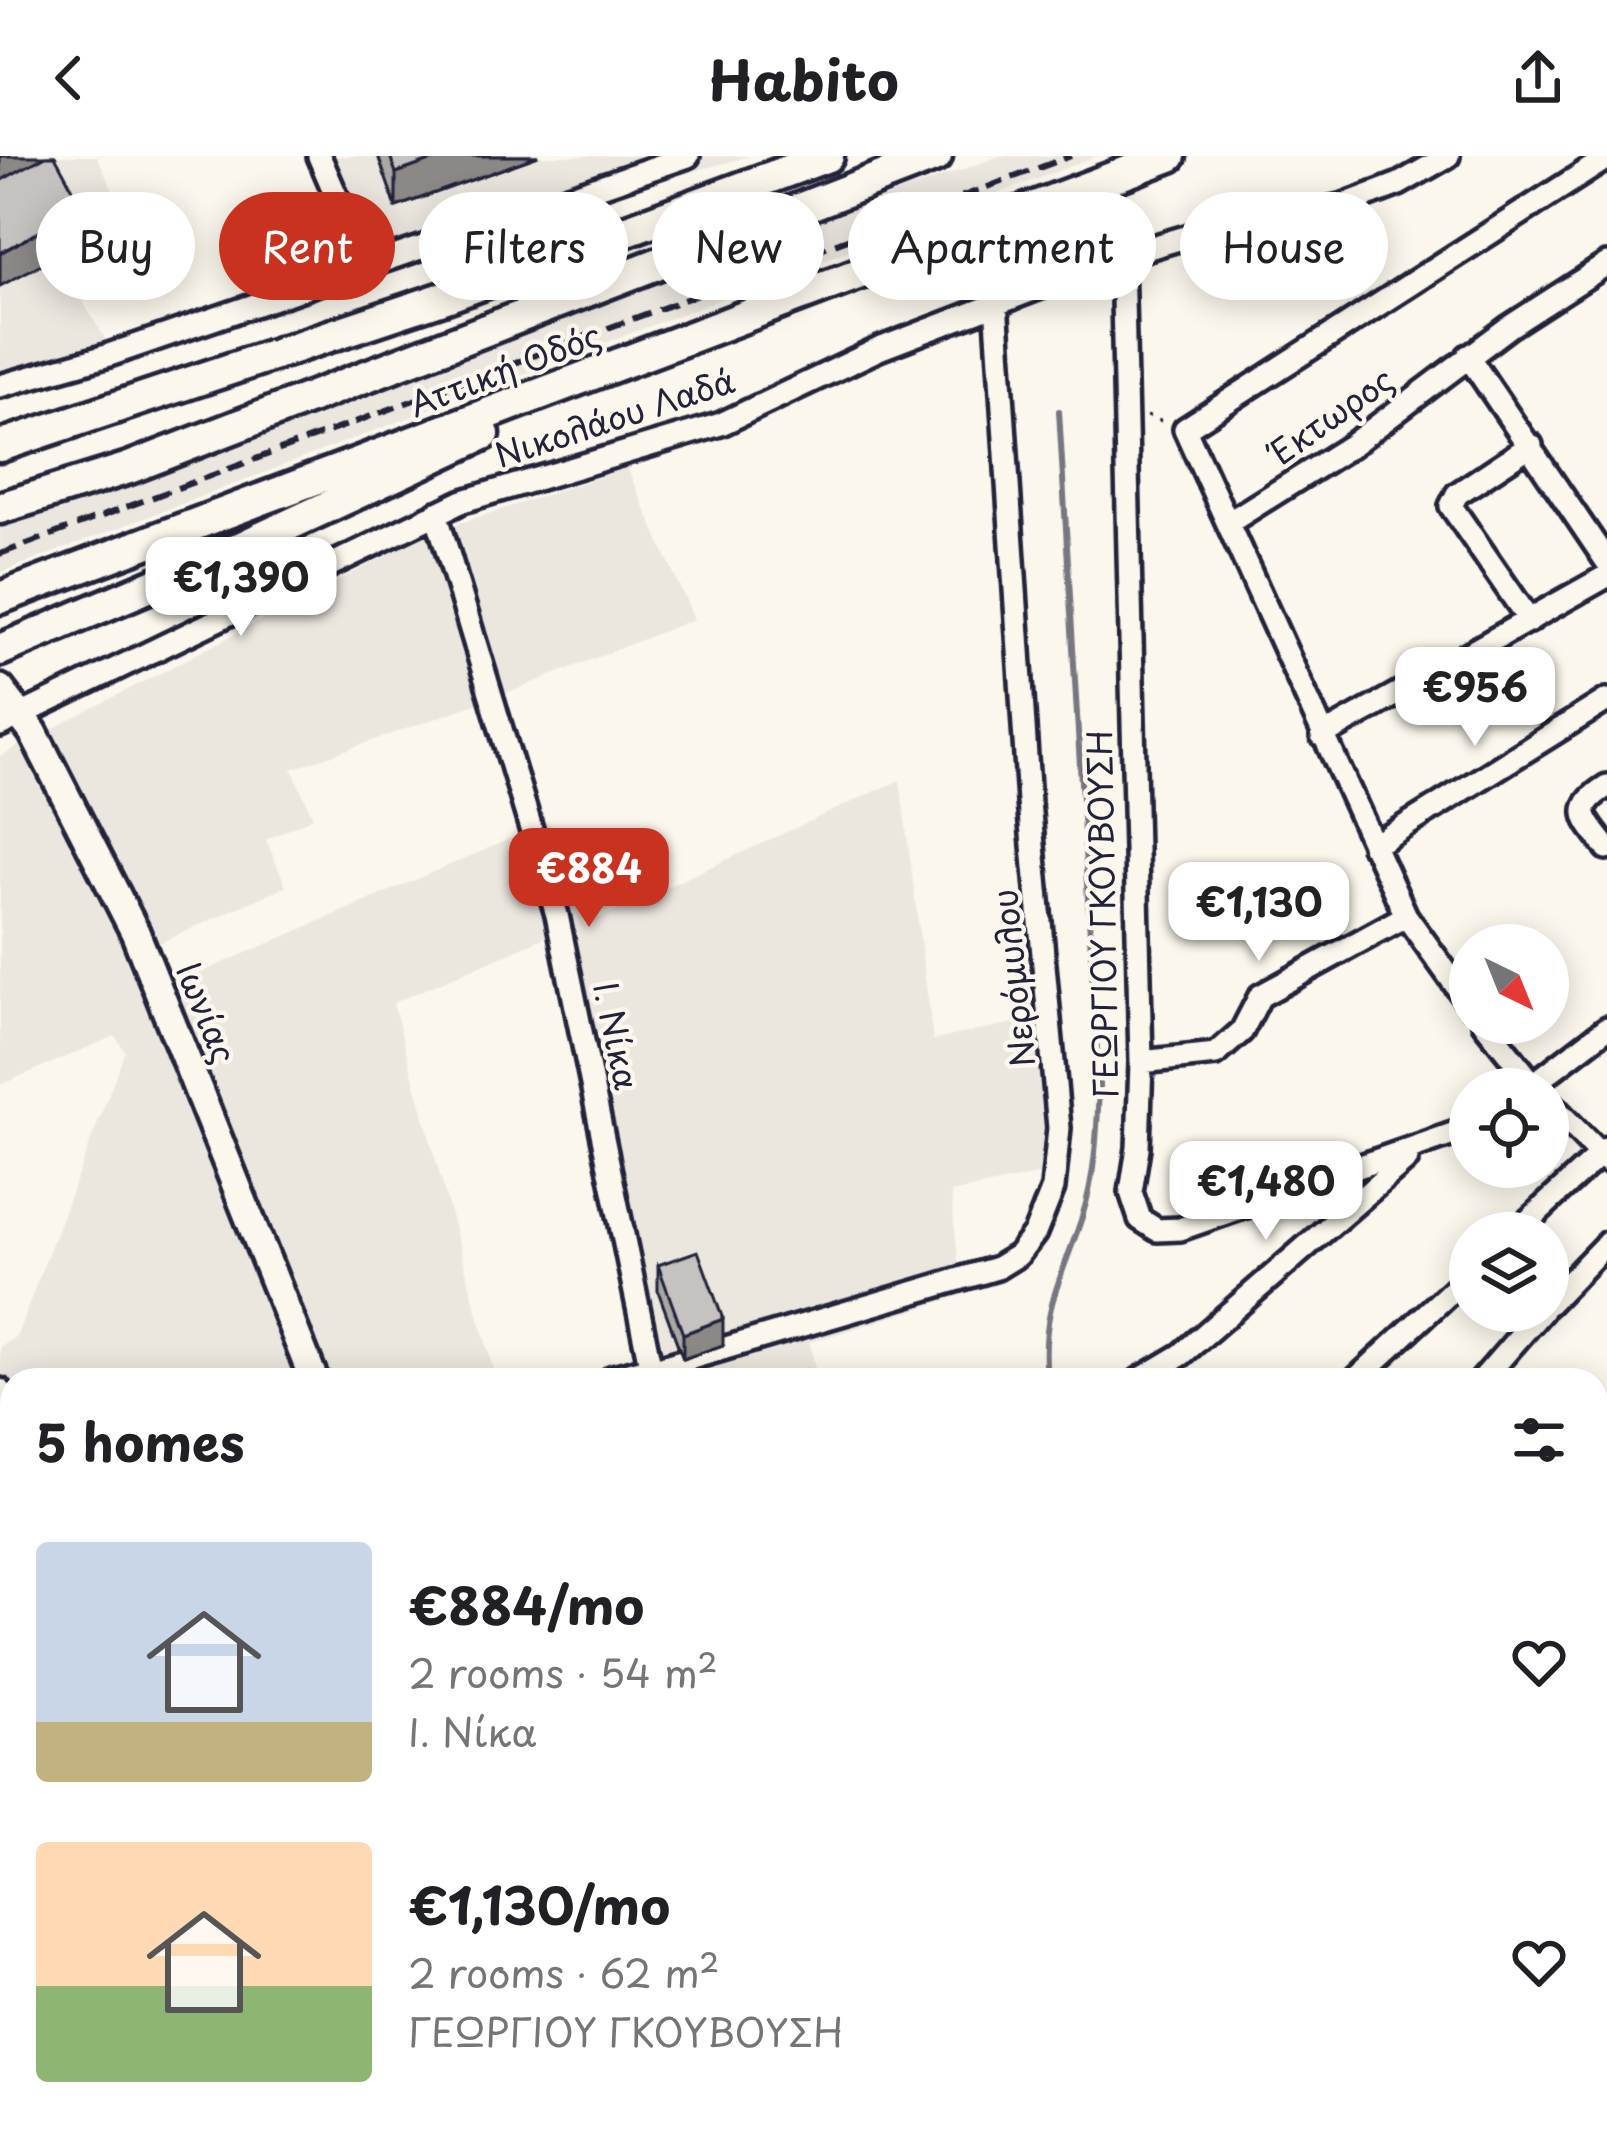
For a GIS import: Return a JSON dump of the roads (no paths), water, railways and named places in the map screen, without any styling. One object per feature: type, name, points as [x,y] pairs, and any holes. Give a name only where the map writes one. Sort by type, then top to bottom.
[{"type":"highway","points":[[7,443],[449,296],[828,156]]},
{"type":"highway","name":"Αττική Οδός","points":[[0,508],[129,468],[936,156]]},
{"type":"highway","name":"Αττική Οδός","points":[[0,598],[1170,156]]},
{"type":"highway","points":[[0,650],[464,446],[584,379]]},
{"type":"main road","name":"Ιωνίας","points":[[7,706],[135,932],[309,1368]]},
{"type":"street","points":[[319,156],[335,192]]},
{"type":"street","points":[[395,255],[688,156]]},
{"type":"street","name":"Νικολάου Λαδά","points":[[1156,246],[1355,202],[1448,156]]},
{"type":"street","points":[[1449,976],[1406,916],[1185,429],[1607,158]]},
{"type":"street","name":"Έκτωρος","points":[[1228,523],[1352,445],[1468,356],[1607,264]]},
{"type":"street","points":[[0,386],[106,356],[266,300]]},
{"type":"street","name":"Νικολάου Λαδά","points":[[7,706],[463,501],[721,424],[879,350],[1001,300]]},
{"type":"street","name":"ΓΕΩΡΓΙΟΥ ΓΚΟΥΒΟΥΣΗ","points":[[1123,300],[1141,1062],[1138,1148],[1131,1192],[1139,1219],[1156,1230],[1180,1229],[1449,1137]]},
{"type":"street","name":"Νερόμυλου","points":[[677,1368],[997,1268],[1018,1255],[1035,1233],[1053,1188],[1059,1128],[1055,1057],[1029,802],[996,302]]},
{"type":"street","points":[[1468,356],[1607,562]]},
{"type":"street","points":[[1530,621],[1451,506],[1457,494],[1531,445]]},
{"type":"street","name":"Ι. Νίκα","points":[[436,513],[556,915],[653,1368]]},
{"type":"street","points":[[1322,736],[1607,576]]},
{"type":"street","points":[[1373,846],[1607,700]]},
{"type":"street","points":[[1607,786],[1583,807],[1607,848]]},
{"type":"street","points":[[1141,1062],[1216,1054],[1242,1030],[1260,996],[1406,916]]},
{"type":"street","points":[[1562,1068],[1607,1028]]},
{"type":"street","points":[[1500,1044],[1518,1068]]},
{"type":"street","points":[[1539,1212],[1605,1154],[1569,1121]]},
{"type":"street","points":[[1159,1368],[1181,1355],[1422,1148]]},
{"type":"street","points":[[1569,1282],[1607,1243]]},
{"type":"street","points":[[1368,1368],[1449,1293]]},
{"type":"street","points":[[1492,1368],[1524,1332]]},
{"type":"waterway","points":[[1047,1368],[1049,1314],[1090,1185],[1099,1086],[1059,411]]},
{"type":"railway","points":[[0,554],[1071,156]]}]
